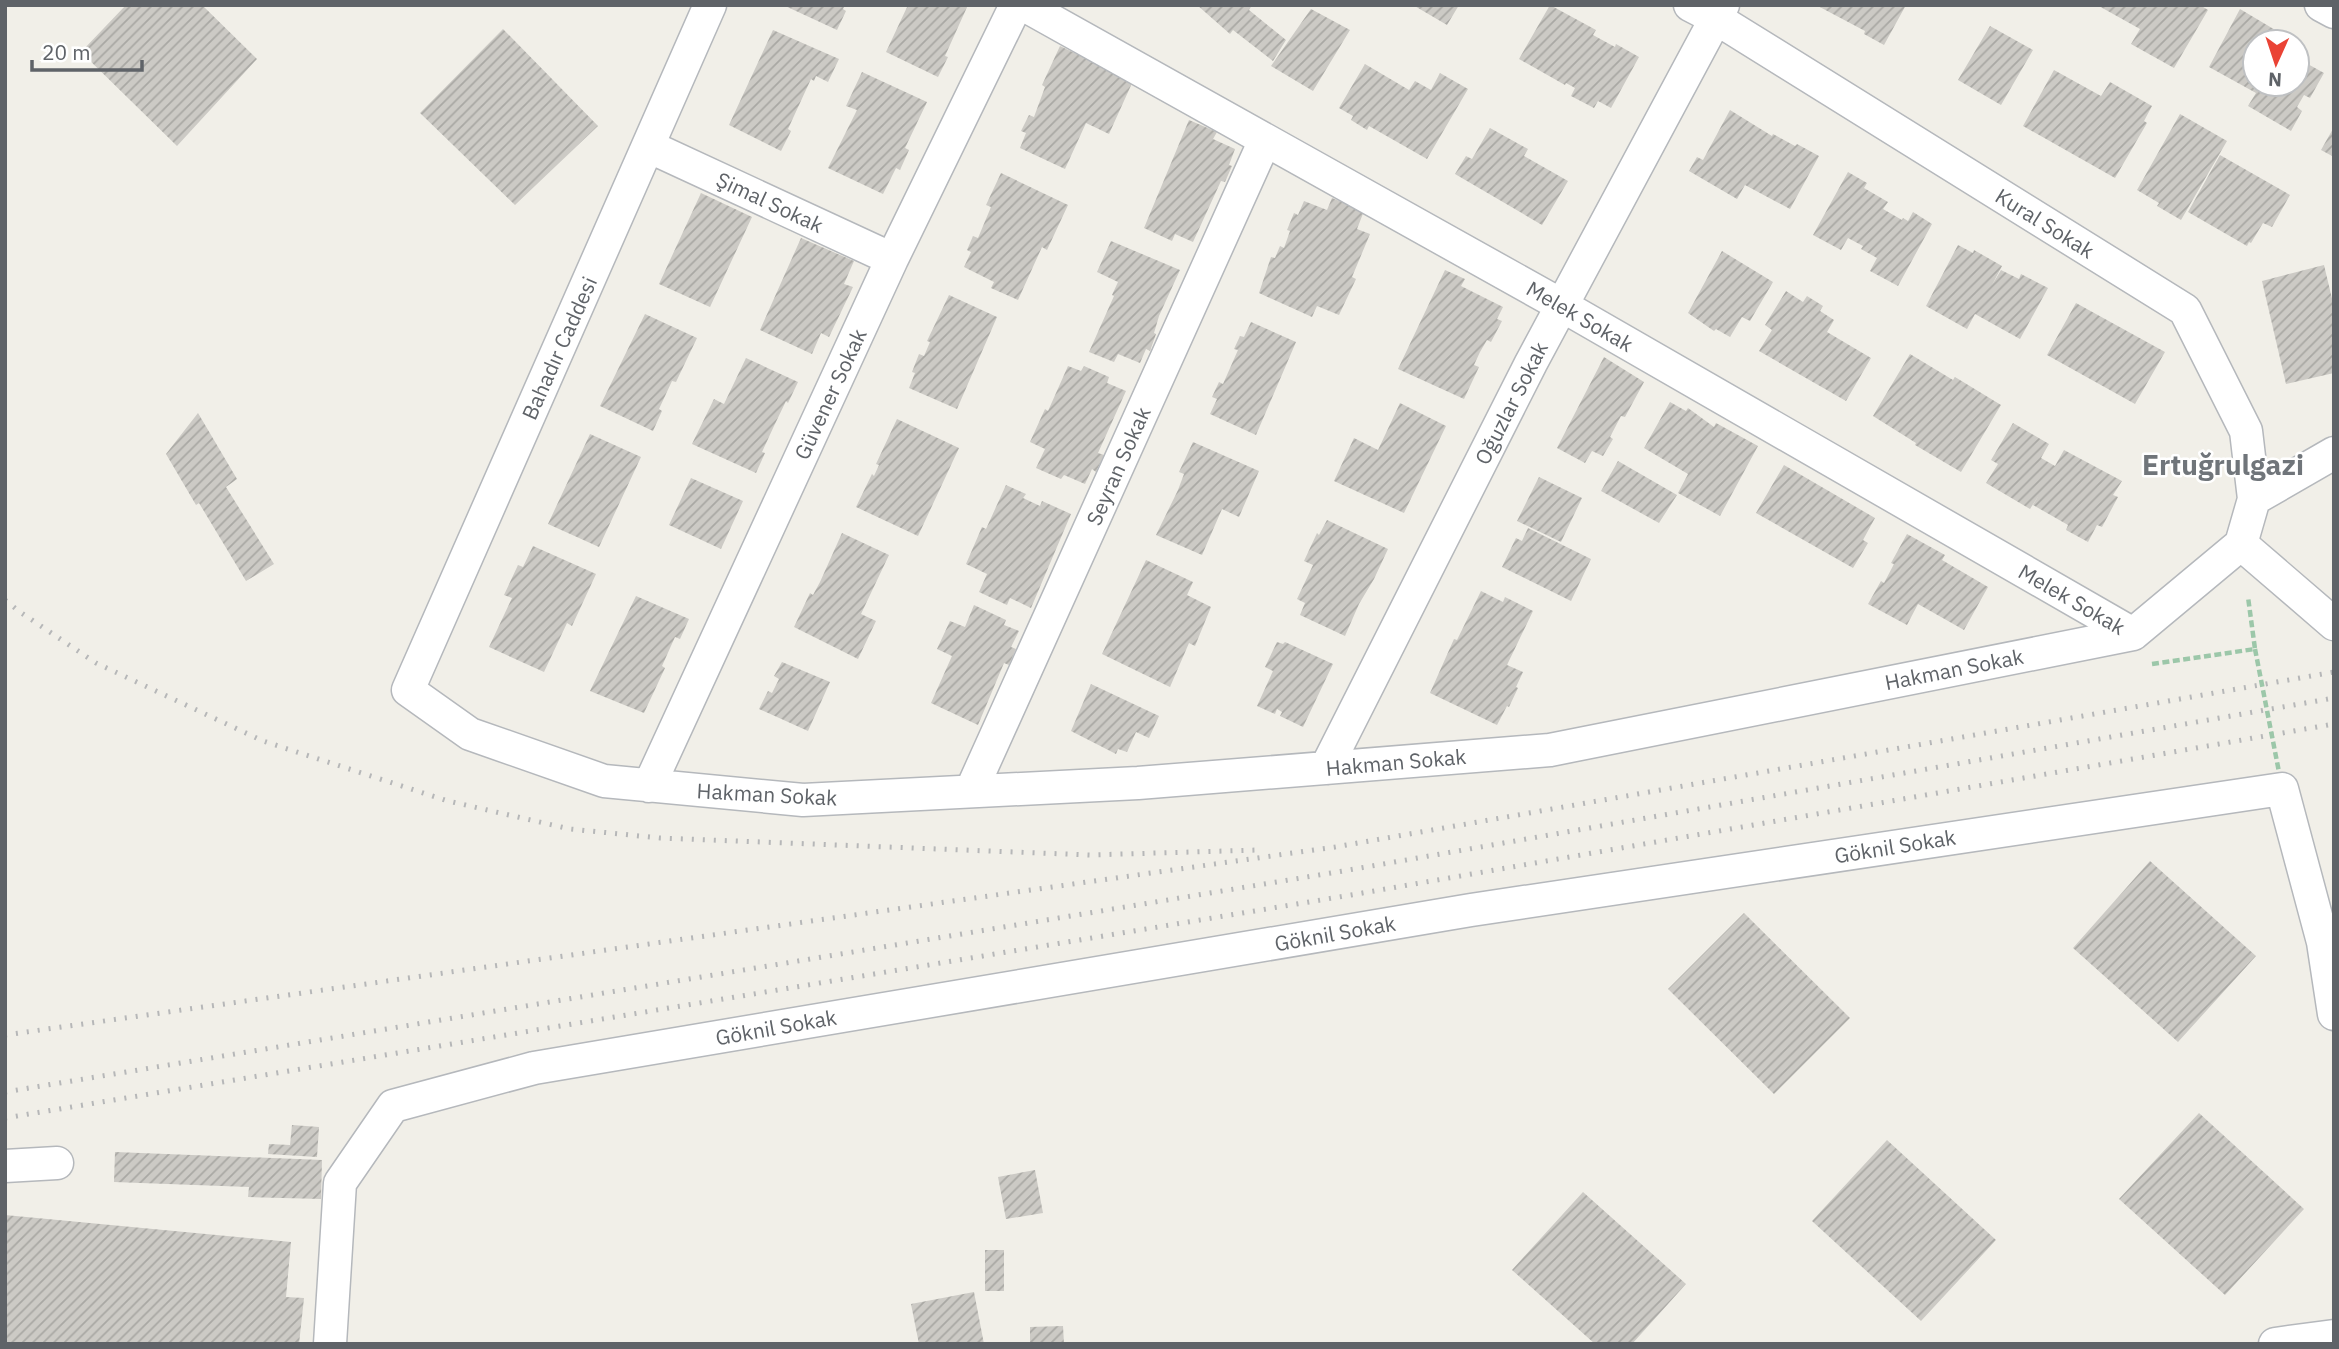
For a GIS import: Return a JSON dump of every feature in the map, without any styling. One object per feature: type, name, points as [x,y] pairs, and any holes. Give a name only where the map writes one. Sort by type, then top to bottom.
[{"type":"street","name":"Bahadır Caddesi","points":[[408,690],[710,5]]},
{"type":"street","name":"Güvener Sokak","points":[[649,786],[892,259],[1016,5]]},
{"type":"street","name":"Melek Sokak","points":[[1024,5],[1561,305],[2133,634]]},
{"type":"street","points":[[2321,5],[2334,12]]},
{"type":"street","name":"Oğuzlar Sokak","points":[[1326,768],[1710,10]]},
{"type":"street","name":"Kural Sokak","points":[[1710,10],[2185,310],[2246,431],[2254,499],[2241,544]]},
{"type":"street","name":"Seyran Sokak","points":[[971,792],[1265,140]]},
{"type":"street","name":"Şimal Sokak","points":[[648,146],[892,259]]},
{"type":"street","points":[[2254,499],[2334,453]]},
{"type":"street","points":[[2241,544],[2334,624]]},
{"type":"street","name":"Hakman Sokak","points":[[408,690],[470,734],[604,781],[803,800],[1138,783],[1550,750],[2133,634],[2241,544]]},
{"type":"street","points":[[2281,780],[2328,941],[2334,1014]]},
{"type":"street","name":"Göknil Sokak","points":[[334,1343],[340,1183],[393,1105],[534,1068],[1458,912],[2281,780]]},
{"type":"street","points":[[5,1166],[57,1163]]},
{"type":"street","points":[[2275,1344],[2334,1336]]},
{"type":"path","points":[[2145,666],[2255,649],[2281,780]]},
{"type":"building","points":[[126,5],[202,5],[257,59],[177,146],[81,52]]},
{"type":"building","points":[[783,5],[845,5],[843,9],[846,11],[837,30]]},
{"type":"building","points":[[908,5],[968,5],[938,77],[886,52]]},
{"type":"building","points":[[1197,5],[1252,5],[1249,10],[1286,40],[1273,61],[1233,30],[1230,34]]},
{"type":"building","points":[[1413,5],[1459,5],[1447,25]]},
{"type":"building","points":[[1550,5],[1596,30],[1593,35],[1639,57],[1611,108],[1598,101],[1594,108],[1571,96],[1575,88],[1519,59]]},
{"type":"building","points":[[1816,5],[1906,5],[1884,45],[1864,34],[1865,31]]},
{"type":"building","points":[[2097,5],[2200,5],[2208,10],[2174,68],[2131,44],[2140,29]]},
{"type":"building","points":[[1311,9],[1350,30],[1313,91],[1271,66]]},
{"type":"building","points":[[2240,9],[2272,28],[2241,28],[2241,85],[2209,67]]},
{"type":"building","points":[[1990,26],[2033,50],[2001,105],[1958,80]]},
{"type":"building","points":[[503,29],[598,126],[515,205],[420,113]]},
{"type":"building","points":[[773,30],[839,59],[828,82],[816,76],[814,81],[811,79],[781,151],[729,125]]},
{"type":"building","points":[[1060,46],[1133,81],[1109,134],[1086,123],[1065,169],[1020,148],[1026,133],[1021,131],[1029,115],[1034,117],[1045,87],[1042,85]]},
{"type":"building","points":[[1365,64],[1409,90],[1415,81],[1431,90],[1440,73],[1468,89],[1427,159],[1369,126],[1367,130],[1351,120],[1353,116],[1339,108]]},
{"type":"building","points":[[2311,66],[2324,73],[2311,96]]},
{"type":"building","points":[[2054,70],[2101,96],[2110,82],[2152,106],[2144,121],[2147,123],[2115,178],[2023,126]]},
{"type":"building","points":[[862,72],[927,102],[905,148],[909,150],[900,170],[896,168],[883,194],[828,168],[857,110],[846,106]]},
{"type":"building","points":[[2253,98],[2302,98],[2297,107],[2302,111],[2291,131],[2248,106]]},
{"type":"building","points":[[1730,110],[1772,136],[1773,134],[1795,146],[1797,144],[1819,156],[1790,209],[1745,185],[1737,199],[1689,171],[1697,157],[1703,160]]},
{"type":"building","points":[[2180,114],[2227,141],[2181,220],[2137,190]]},
{"type":"building","points":[[1189,120],[1217,132],[1213,139],[1235,149],[1225,182],[1221,181],[1193,242],[1175,234],[1172,241],[1144,228]]},
{"type":"building","points":[[2334,127],[2334,157],[2321,150]]},
{"type":"building","points":[[1490,128],[1528,149],[1524,156],[1568,181],[1542,225],[1455,174],[1466,156],[1472,159]]},
{"type":"building","points":[[2220,155],[2290,195],[2272,227],[2263,223],[2247,246],[2188,212]]},
{"type":"building","points":[[1848,172],[1867,183],[1864,188],[1888,202],[1883,209],[1908,221],[1913,212],[1932,224],[1898,286],[1870,271],[1877,258],[1861,249],[1863,246],[1848,238],[1841,250],[1813,235]]},
{"type":"building","points":[[1001,173],[1068,205],[1047,250],[1042,247],[1018,300],[991,288],[994,282],[964,267],[971,252],[967,250],[973,236],[978,238],[991,207],[986,205]]},
{"type":"building","points":[[701,193],[752,217],[710,307],[659,284]]},
{"type":"building","points":[[1332,198],[1364,211],[1357,229],[1370,234],[1352,277],[1356,279],[1339,315],[1317,306],[1312,317],[1259,293],[1271,257],[1275,258],[1280,246],[1284,248],[1294,213],[1298,215],[1304,201],[1327,210]]},
{"type":"building","points":[[801,238],[854,261],[844,284],[853,287],[829,337],[821,333],[812,354],[760,330]]},
{"type":"building","points":[[1111,241],[1180,270],[1159,316],[1150,351],[1146,349],[1140,363],[1118,354],[1114,362],[1089,352],[1118,282],[1097,272]]},
{"type":"building","points":[[1958,245],[1973,253],[1974,250],[2002,266],[1992,285],[2001,270],[2019,279],[2021,274],[2048,288],[2020,339],[1975,314],[1967,329],[1926,306]]},
{"type":"building","points":[[1722,251],[1773,282],[1750,321],[1742,317],[1730,337],[1716,329],[1714,331],[1688,313]]},
{"type":"building","points":[[2324,265],[2334,307],[2334,373],[2286,384],[2262,281]]},
{"type":"building","points":[[1445,270],[1465,279],[1461,286],[1503,307],[1497,319],[1502,321],[1491,342],[1487,340],[1480,352],[1474,365],[1479,367],[1464,399],[1398,369]]},
{"type":"building","points":[[1786,291],[1803,302],[1807,296],[1823,306],[1820,311],[1834,320],[1827,332],[1871,358],[1846,401],[1759,351],[1772,330],[1765,325]]},
{"type":"building","points":[[949,295],[997,317],[957,409],[909,388],[919,354],[924,356],[930,342],[927,341]]},
{"type":"building","points":[[2076,303],[2165,352],[2135,404],[2047,355]]},
{"type":"building","points":[[645,314],[697,338],[676,382],[672,381],[659,409],[662,411],[653,431],[600,406]]},
{"type":"building","points":[[1251,322],[1296,342],[1256,435],[1210,414],[1217,399],[1212,397],[1219,382],[1223,384],[1238,350],[1234,349]]},
{"type":"building","points":[[1910,354],[2001,405],[1961,472],[1873,416]]},
{"type":"building","points":[[1604,357],[1644,382],[1625,417],[1621,416],[1610,437],[1613,439],[1603,456],[1592,451],[1585,463],[1557,448]]},
{"type":"building","points":[[746,358],[798,382],[762,452],[765,453],[756,473],[692,444],[714,399],[724,404]]},
{"type":"building","points":[[1068,366],[1081,371],[1084,366],[1109,377],[1107,383],[1126,391],[1098,453],[1104,455],[1096,472],[1092,469],[1085,484],[1064,475],[1061,479],[1036,468],[1045,449],[1030,442],[1045,409],[1048,411]]},
{"type":"building","points":[[1670,402],[1686,411],[1688,408],[1714,427],[1716,423],[1758,446],[1720,516],[1678,493],[1688,474],[1644,448]]},
{"type":"building","points":[[1400,403],[1446,426],[1404,513],[1334,481],[1354,438],[1378,450]]},
{"type":"building","points":[[198,413],[237,479],[226,487],[274,564],[246,581],[166,454]]},
{"type":"building","points":[[897,419],[959,448],[918,536],[856,507],[872,474],[874,476],[879,465],[876,464]]},
{"type":"building","points":[[2013,423],[2049,444],[2041,458],[2055,466],[2064,450],[2122,481],[2113,495],[2118,497],[2102,527],[2097,525],[2088,542],[2066,530],[2068,525],[2033,505],[2039,495],[2030,509],[1986,483],[1998,464],[1991,460]]},
{"type":"building","points":[[590,434],[641,457],[599,547],[548,524]]},
{"type":"building","points":[[1193,442],[1259,471],[1239,517],[1222,509],[1202,555],[1156,535],[1178,490],[1184,474],[1179,472]]},
{"type":"building","points":[[1618,461],[1677,495],[1659,523],[1601,491]]},
{"type":"building","points":[[1784,465],[1875,518],[1863,540],[1868,543],[1853,568],[1756,513]]},
{"type":"building","points":[[1539,477],[1582,498],[1561,542],[1517,521]]},
{"type":"building","points":[[691,478],[743,501],[721,549],[669,525]]},
{"type":"building","points":[[1006,485],[1026,494],[1023,498],[1040,506],[1042,501],[1071,514],[1031,608],[1010,598],[1007,605],[979,592],[987,574],[966,564],[982,527],[986,529]]},
{"type":"building","points":[[1327,520],[1388,549],[1345,636],[1300,615],[1305,603],[1297,599],[1313,565],[1304,561],[1317,533],[1319,535]]},
{"type":"building","points":[[1528,528],[1591,559],[1571,601],[1502,567],[1516,538],[1522,541]]},
{"type":"building","points":[[842,533],[889,555],[861,614],[876,621],[858,659],[794,627],[810,593],[813,595],[820,582]]},
{"type":"building","points":[[1907,534],[1945,555],[1942,560],[1988,587],[1964,630],[1918,604],[1907,625],[1868,604],[1881,581],[1884,583],[1894,564],[1891,563]]},
{"type":"building","points":[[533,546],[596,574],[572,626],[567,623],[544,672],[489,647],[512,598],[504,595],[518,565],[523,567]]},
{"type":"building","points":[[1146,560],[1193,582],[1187,595],[1211,607],[1195,646],[1189,643],[1170,687],[1102,654]]},
{"type":"building","points":[[1481,591],[1503,602],[1505,597],[1533,611],[1507,665],[1523,672],[1516,687],[1518,688],[1497,725],[1430,693],[1454,639],[1457,640]]},
{"type":"building","points":[[636,596],[689,619],[680,639],[675,637],[662,666],[665,668],[644,713],[590,691]]},
{"type":"building","points":[[974,605],[1006,620],[1004,625],[1019,631],[1011,647],[1016,649],[1009,665],[1004,663],[978,725],[931,703],[952,656],[937,649],[950,621],[965,627]]},
{"type":"building","points":[[1277,642],[1285,642],[1333,664],[1303,727],[1280,716],[1282,712],[1277,709],[1275,714],[1257,706],[1273,671],[1265,667]]},
{"type":"building","points":[[782,662],[830,682],[808,731],[759,709],[768,691],[772,693],[779,679],[774,676]]},
{"type":"building","points":[[1091,684],[1159,716],[1149,738],[1136,732],[1127,752],[1118,749],[1116,754],[1071,731]]},
{"type":"building","points":[[2150,861],[2256,956],[2178,1042],[2073,948]]},
{"type":"building","points":[[1744,913],[1850,1018],[1774,1094],[1668,989]]},
{"type":"building","points":[[2199,1113],[2304,1209],[2225,1295],[2119,1199]]},
{"type":"building","points":[[292,1125],[319,1127],[317,1157],[268,1154],[269,1144],[290,1145]]},
{"type":"building","points":[[1887,1140],[1996,1240],[1921,1321],[1812,1221]]},
{"type":"building","points":[[115,1152],[322,1160],[321,1199],[248,1197],[249,1187],[114,1182]]},
{"type":"building","points":[[1035,1170],[1043,1213],[1006,1219],[998,1177]]},
{"type":"building","points":[[1583,1192],[1686,1284],[1632,1344],[1595,1344],[1512,1270]]},
{"type":"building","points":[[5,1215],[291,1242],[286,1297],[304,1298],[299,1344],[5,1344]]},
{"type":"building","points":[[985,1250],[1004,1250],[1004,1291],[985,1291]]},
{"type":"building","points":[[974,1292],[984,1344],[919,1344],[911,1304]]},
{"type":"building","points":[[1063,1326],[1064,1344],[1030,1344],[1030,1327]]},
{"type":"railway","points":[[5,600],[96,663],[263,741],[448,801],[570,829],[660,838],[1090,855],[1258,850]]},
{"type":"railway","points":[[5,1035],[1335,847],[2334,672]]},
{"type":"railway","points":[[5,1092],[1343,871],[2334,698]]},
{"type":"railway","points":[[5,1118],[1351,895],[2334,724]]},
{"type":"district","name":"Ertuğrulgazi","points":[[2223,464]]}]
